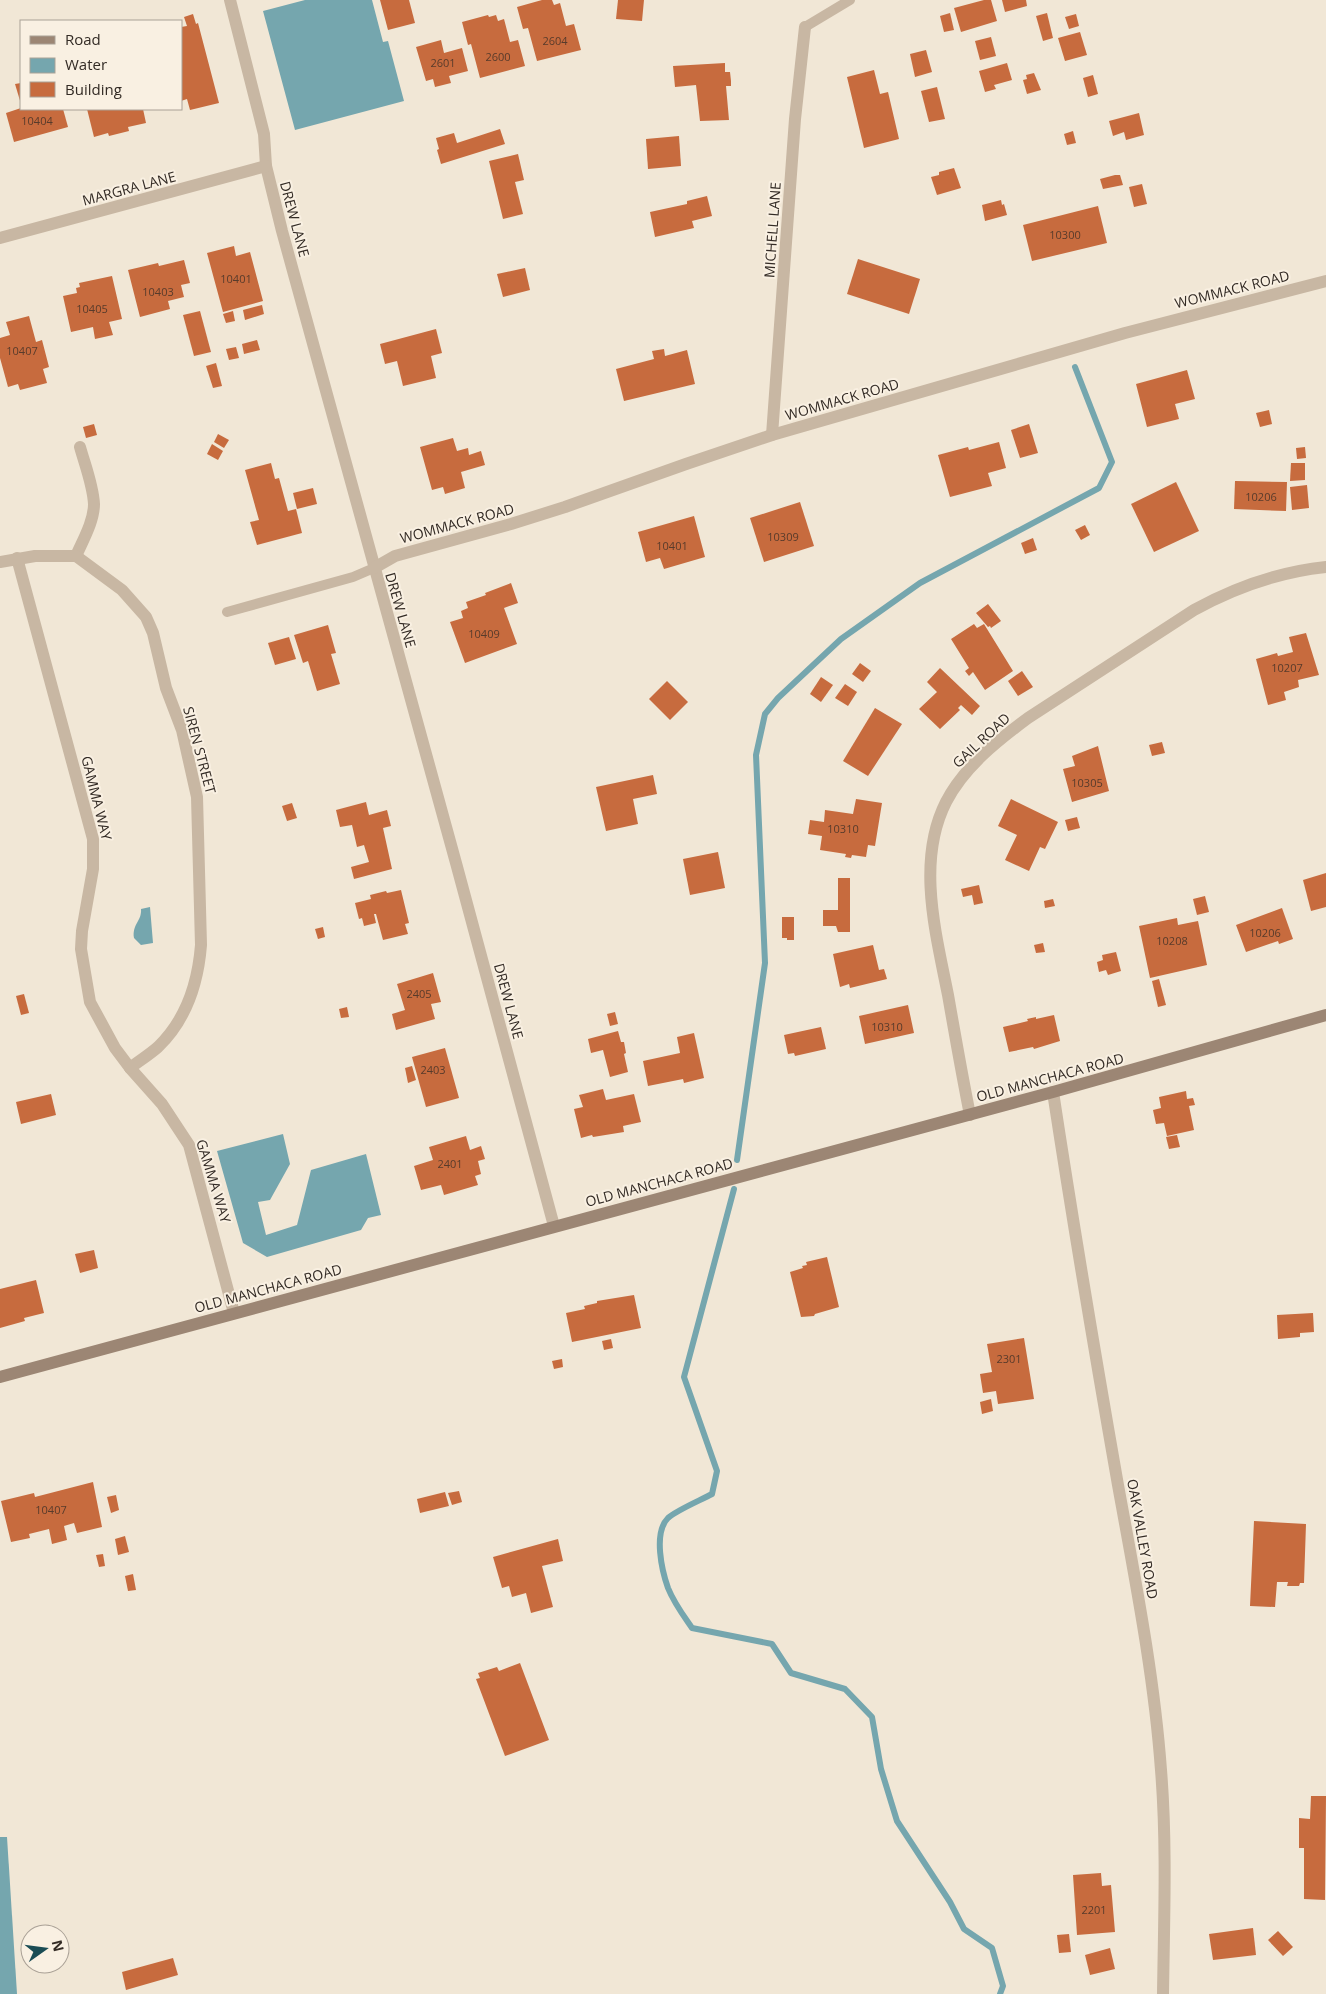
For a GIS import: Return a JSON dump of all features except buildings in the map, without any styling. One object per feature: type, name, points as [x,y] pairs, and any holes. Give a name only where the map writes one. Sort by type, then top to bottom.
[{"type":"street","name":"DREW LANE","points":[[230,0],[264,134],[266,166],[554,1226]]},
{"type":"street","name":"MICHELL LANE","points":[[772,435],[795,119],[805,27]]},
{"type":"street","name":"MARGRA LANE","points":[[0,238],[266,166]]},
{"type":"street","name":"WOMMACK ROAD","points":[[374,568],[394,556],[565,507],[772,435],[1125,332],[1326,282]]},
{"type":"street","points":[[0,562],[17,558],[58,555],[76,556],[94,505],[92,488],[80,447]]},
{"type":"street","name":"SIREN STREET","points":[[76,556],[122,590],[146,617],[153,633],[166,688],[182,730],[198,797],[201,945],[194,988],[186,1007],[168,1035],[157,1048],[130,1068]]},
{"type":"street","name":"GAMMA WAY","points":[[17,558],[94,839],[93,869],[82,931],[81,948],[84,976],[90,1002],[115,1048],[162,1104],[190,1145],[234,1313]]},
{"type":"street","name":"GAIL ROAD","points":[[970,1115],[934,923],[931,886],[931,859],[937,830],[946,802],[960,780],[1002,737],[1028,718],[1194,610],[1220,596],[1253,582],[1284,573],[1326,567]]},
{"type":"street","name":"OLD MANCHACA ROAD","points":[[0,1377],[970,1115],[1326,1015]]},
{"type":"street","name":"OAK VALLEY ROAD","points":[[1053,1092],[1076,1245],[1141,1614],[1155,1713],[1161,1771],[1164,1859],[1163,1994]]},
{"type":"lane","points":[[805,27],[850,0]]},
{"type":"lane","points":[[227,612],[354,577],[374,568]]},
{"type":"water","points":[[305,0],[372,0],[383,42],[388,41],[404,101],[295,130],[263,11]]},
{"type":"water","points":[[150,907],[153,943],[141,945],[134,938],[134,929],[140,917],[141,909]]},
{"type":"water","points":[[283,1134],[290,1164],[270,1200],[258,1202],[266,1235],[297,1225],[311,1170],[366,1154],[381,1215],[368,1218],[361,1230],[267,1257],[243,1243],[217,1151]]},
{"type":"water","points":[[0,1837],[7,1837],[17,1994],[0,1994]]},
{"type":"waterway","points":[[737,1160],[765,963],[756,755],[765,714],[778,698],[841,639],[920,583],[1099,488],[1112,462],[1075,367]]},
{"type":"waterway","points":[[734,1189],[684,1377],[717,1471],[712,1494],[683,1508],[668,1518],[663,1525],[660,1552],[668,1588],[692,1628],[772,1644],[791,1673],[845,1689],[872,1717],[881,1769],[897,1821],[950,1902],[964,1929],[992,1948],[1003,1986],[1000,1994]]}]
